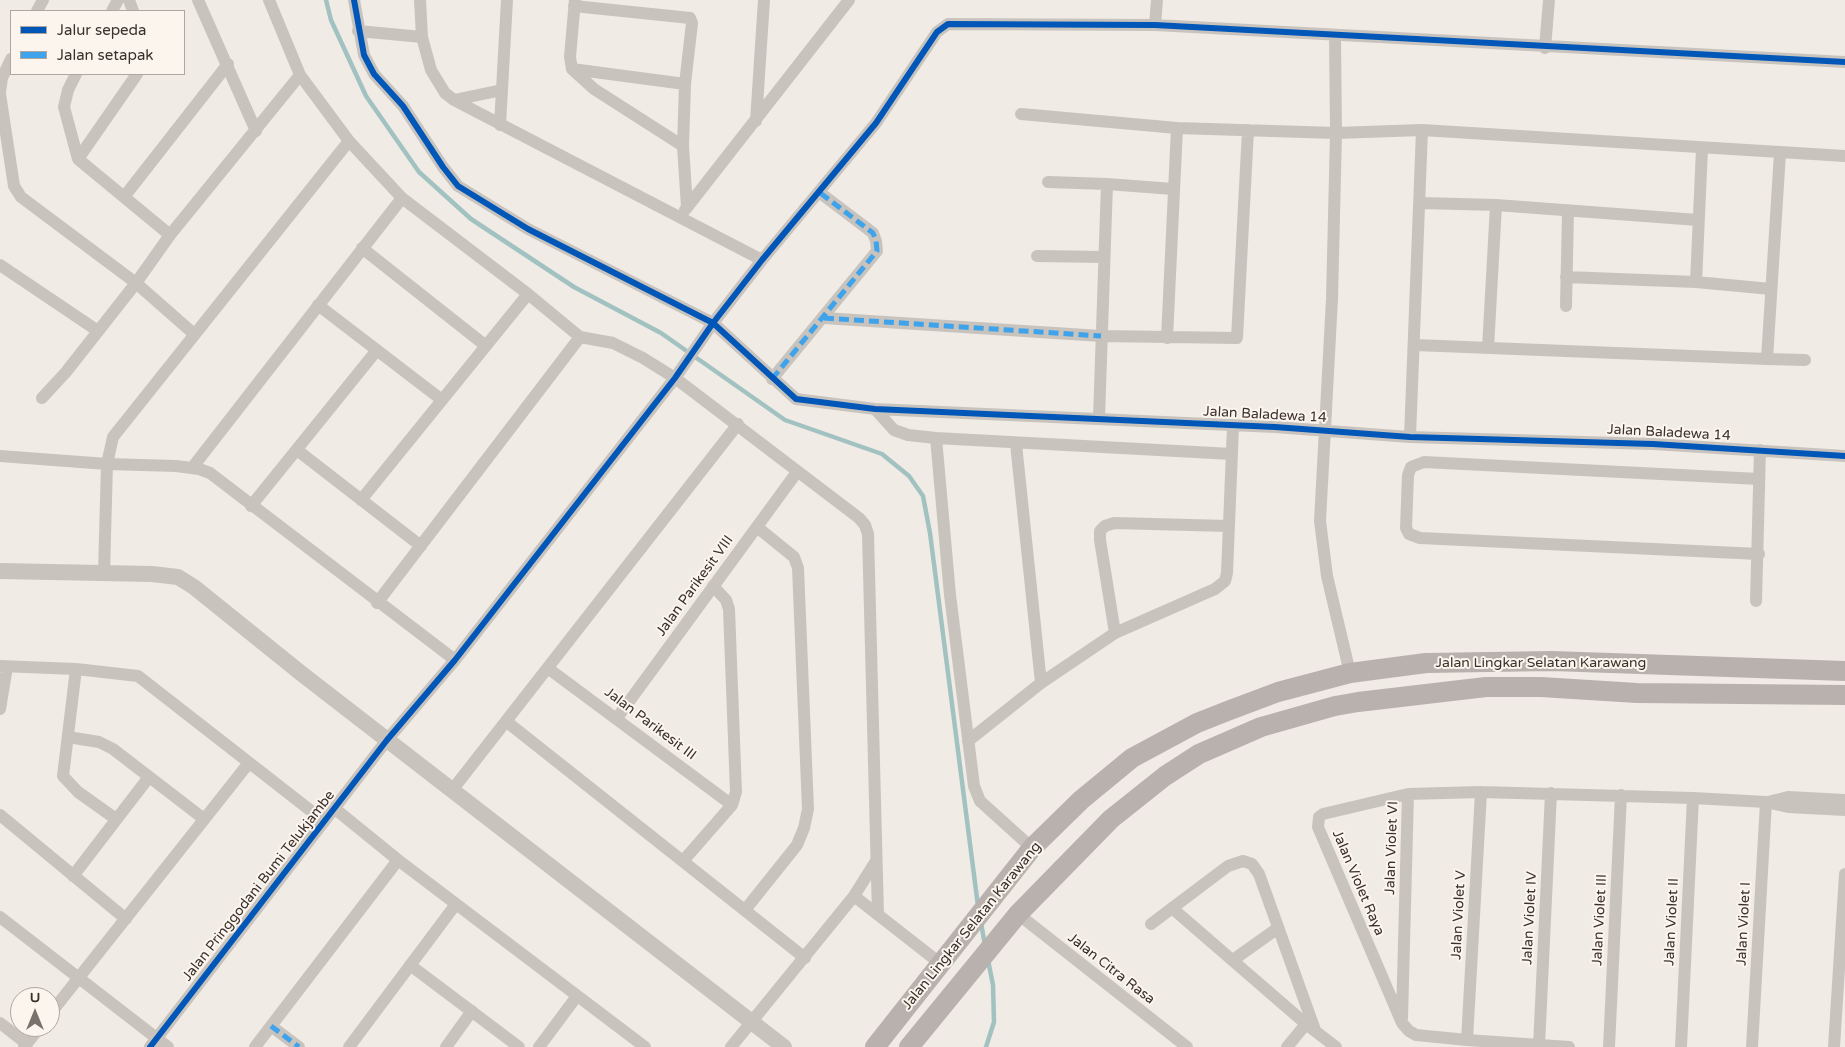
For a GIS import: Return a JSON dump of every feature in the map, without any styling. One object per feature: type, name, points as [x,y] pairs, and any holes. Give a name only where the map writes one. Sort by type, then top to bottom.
[{"type":"main road","name":"Jalan Lingkar Selatan Karawang","points":[[875,1047],[1032,848],[1107,776],[1164,739],[1198,723],[1278,692],[1350,673],[1426,663],[1489,660],[1655,663],[1845,671]]},
{"type":"main road","name":"Jalan Lingkar Selatan Karawang","points":[[909,1047],[1018,914],[1112,819],[1165,776],[1199,754],[1261,727],[1335,706],[1386,698],[1486,688],[1541,688],[1637,693],[1845,695]]},
{"type":"street","points":[[198,0],[228,64],[256,131]]},
{"type":"street","points":[[269,0],[300,76],[349,142],[402,198],[528,294],[580,337],[613,344],[643,358],[675,378],[738,424],[797,472],[859,518],[868,534],[878,915]]},
{"type":"street","name":"Jalan Baladewa 14","points":[[354,0],[358,31],[364,55],[374,74],[404,106],[458,186],[528,229],[713,323],[796,400],[875,410],[1099,418],[1232,427],[1326,430],[1410,437],[1653,444],[1845,456]]},
{"type":"street","points":[[420,0],[422,37],[436,81],[445,94],[500,125],[684,212],[762,260]]},
{"type":"street","points":[[500,125],[507,0]]},
{"type":"street","points":[[756,121],[764,0]]},
{"type":"street","points":[[684,212],[849,0]]},
{"type":"street","points":[[1155,25],[1157,0]]},
{"type":"street","points":[[1545,48],[1549,0]]},
{"type":"street","points":[[683,146],[594,89],[572,69],[570,58],[575,3],[690,18],[692,23],[685,84],[683,146],[684,212]]},
{"type":"street","name":"Jalan Pringgodani Bumi Telukjambe","points":[[153,1043],[387,740],[455,660],[675,378],[713,323],[762,260],[876,123],[937,32],[948,24],[1155,25],[1545,48],[1845,62]]},
{"type":"street","points":[[358,31],[422,37]]},
{"type":"street","points":[[1335,36],[1336,133],[1321,540],[1326,576],[1350,673]]},
{"type":"street","points":[[10,61],[2,78],[0,93],[14,186],[21,197],[136,283],[194,334]]},
{"type":"street","points":[[124,197],[228,64]]},
{"type":"street","points":[[572,69],[685,84]]},
{"type":"street","points":[[76,75],[68,90],[64,107],[78,159],[170,235]]},
{"type":"street","points":[[78,159],[136,75]]},
{"type":"street","points":[[42,398],[66,372],[136,283],[170,235],[300,76]]},
{"type":"street","points":[[454,100],[502,90]]},
{"type":"street","points":[[1021,114],[1177,128],[1336,133],[1422,130],[1702,149],[1845,156]]},
{"type":"street","points":[[1167,338],[1177,128]]},
{"type":"street","points":[[824,318],[1101,336],[1237,338],[1248,130]]},
{"type":"street","points":[[1410,437],[1422,130]]},
{"type":"street","points":[[104,573],[107,464],[113,437],[349,142]]},
{"type":"street","points":[[1696,282],[1702,149]]},
{"type":"street","points":[[1767,359],[1780,153]]},
{"type":"street","points":[[1048,182],[1173,189]]},
{"type":"street","points":[[1099,418],[1107,184]]},
{"type":"street","points":[[772,379],[824,318],[877,251],[876,242],[872,234],[819,192]]},
{"type":"street","points":[[192,468],[402,198]]},
{"type":"street","points":[[1420,203],[1496,206],[1698,220]]},
{"type":"street","points":[[1488,348],[1496,206]]},
{"type":"street","points":[[1566,306],[1568,212]]},
{"type":"street","points":[[362,248],[486,346]]},
{"type":"street","points":[[1037,256],[1104,257]]},
{"type":"street","points":[[0,265],[98,331]]},
{"type":"street","points":[[1566,277],[1696,282],[1771,289]]},
{"type":"street","points":[[361,500],[528,294]]},
{"type":"street","points":[[318,304],[442,400]]},
{"type":"street","points":[[377,603],[580,337]]},
{"type":"street","points":[[1415,345],[1805,360]]},
{"type":"street","points":[[251,506],[377,350]]},
{"type":"street","points":[[875,410],[894,430],[936,438],[1016,444],[1232,454]]},
{"type":"street","points":[[453,789],[508,722],[738,424]]},
{"type":"street","points":[[968,740],[1041,683],[1115,633],[1221,586],[1225,581],[1227,573],[1232,427]]},
{"type":"street","points":[[936,438],[950,595],[976,794],[980,801],[1032,848]]},
{"type":"street","points":[[1016,444],[1041,683]]},
{"type":"street","points":[[296,450],[421,546]]},
{"type":"street","points":[[1756,601],[1759,554],[1760,450]]},
{"type":"street","points":[[0,456],[192,468],[210,474],[377,603],[455,660]]},
{"type":"street","points":[[1759,479],[1424,462],[1411,467],[1408,475],[1406,528],[1409,534],[1420,538],[1759,554]]},
{"type":"street","name":"Jalan Parikesit VIII","points":[[617,718],[797,472]]},
{"type":"street","points":[[1115,633],[1100,540],[1100,531],[1105,526],[1114,523],[1228,526]]},
{"type":"street","points":[[745,910],[797,845],[804,828],[808,809],[798,568],[794,558],[757,527]]},
{"type":"street","points":[[0,571],[104,573],[178,577],[194,587],[387,740],[453,789],[784,1047]]},
{"type":"street","points":[[683,861],[732,804],[736,782],[729,609],[726,600],[713,586]]},
{"type":"street","points":[[0,709],[4,667],[76,669],[138,676],[248,764],[324,821]]},
{"type":"street","points":[[76,669],[63,776],[71,786],[116,819]]},
{"type":"street","name":"Jalan Parikesit III","points":[[549,669],[732,804]]},
{"type":"street","points":[[508,722],[805,958]]},
{"type":"street","points":[[68,737],[105,744],[204,819]]},
{"type":"street","points":[[60,1001],[248,764]]},
{"type":"street","points":[[73,876],[149,777]]},
{"type":"street","name":"Jalan Violet Raya","points":[[1402,1023],[1318,822],[1323,814],[1408,794],[1481,792],[1693,798],[1766,802],[1788,808],[1845,810]]},
{"type":"street","name":"Jalan Violet V","points":[[1467,1040],[1481,792]]},
{"type":"street","name":"Jalan Violet IV","points":[[1539,1046],[1551,793]]},
{"type":"street","name":"Jalan Violet VI","points":[[1402,1023],[1408,794]]},
{"type":"street","name":"Jalan Violet III","points":[[1609,1047],[1621,795]]},
{"type":"street","name":"Jalan Violet Raya","points":[[1766,802],[1788,797],[1845,800]]},
{"type":"street","name":"Jalan Violet II","points":[[1681,1047],[1693,798]]},
{"type":"street","name":"Jalan Violet I","points":[[1752,1047],[1766,802]]},
{"type":"street","points":[[334,808],[398,860],[639,1045]]},
{"type":"street","points":[[0,815],[126,919]]},
{"type":"street","points":[[255,1047],[398,860]]},
{"type":"street","points":[[731,1047],[854,896],[876,861]]},
{"type":"street","points":[[1151,924],[1228,866],[1237,862],[1248,862],[1259,874],[1310,1027]]},
{"type":"street","points":[[1834,1047],[1845,874]]},
{"type":"street","points":[[854,896],[941,964]]},
{"type":"street","points":[[349,1047],[456,904]]},
{"type":"street","points":[[1172,908],[1310,1027],[1336,1047]]},
{"type":"street","name":"Jalan Citra Rasa","points":[[1018,914],[1187,1047]]},
{"type":"street","points":[[0,916],[153,1043],[168,1047]]},
{"type":"street","points":[[1233,960],[1278,928]]},
{"type":"street","points":[[410,965],[519,1047]]},
{"type":"street","points":[[540,1047],[577,996]]},
{"type":"street","points":[[446,1047],[472,1012]]},
{"type":"street","points":[[0,1023],[26,1046]]},
{"type":"street","points":[[1402,1023],[1409,1031],[1416,1035],[1569,1047]]},
{"type":"street","points":[[272,1026],[299,1047]]},
{"type":"street","points":[[1287,1047],[1310,1027]]},
{"type":"waterway","points":[[326,0],[331,20],[366,96],[419,172],[471,219],[574,287],[661,333],[785,420],[882,454],[909,476],[923,496],[930,533],[978,906]]},
{"type":"waterway","points":[[981,923],[985,945]]},
{"type":"waterway","points":[[986,1047],[994,1022],[993,985],[988,960]]},
{"type":"marked path","points":[[772,379],[877,251],[873,233],[819,192]]},
{"type":"marked path","points":[[824,318],[1101,336]]},
{"type":"marked path","points":[[271,1026],[299,1047]]},
{"type":"cycle path","points":[[354,0],[364,55],[374,74],[403,106],[443,167],[458,186],[528,229],[713,323],[796,399],[875,409],[1275,427],[1410,437],[1653,444],[1845,456]]},
{"type":"cycle path","points":[[150,1047],[387,740],[455,660],[675,378],[713,323],[762,260],[876,123],[937,32],[948,24],[1155,25],[1845,62]]}]
